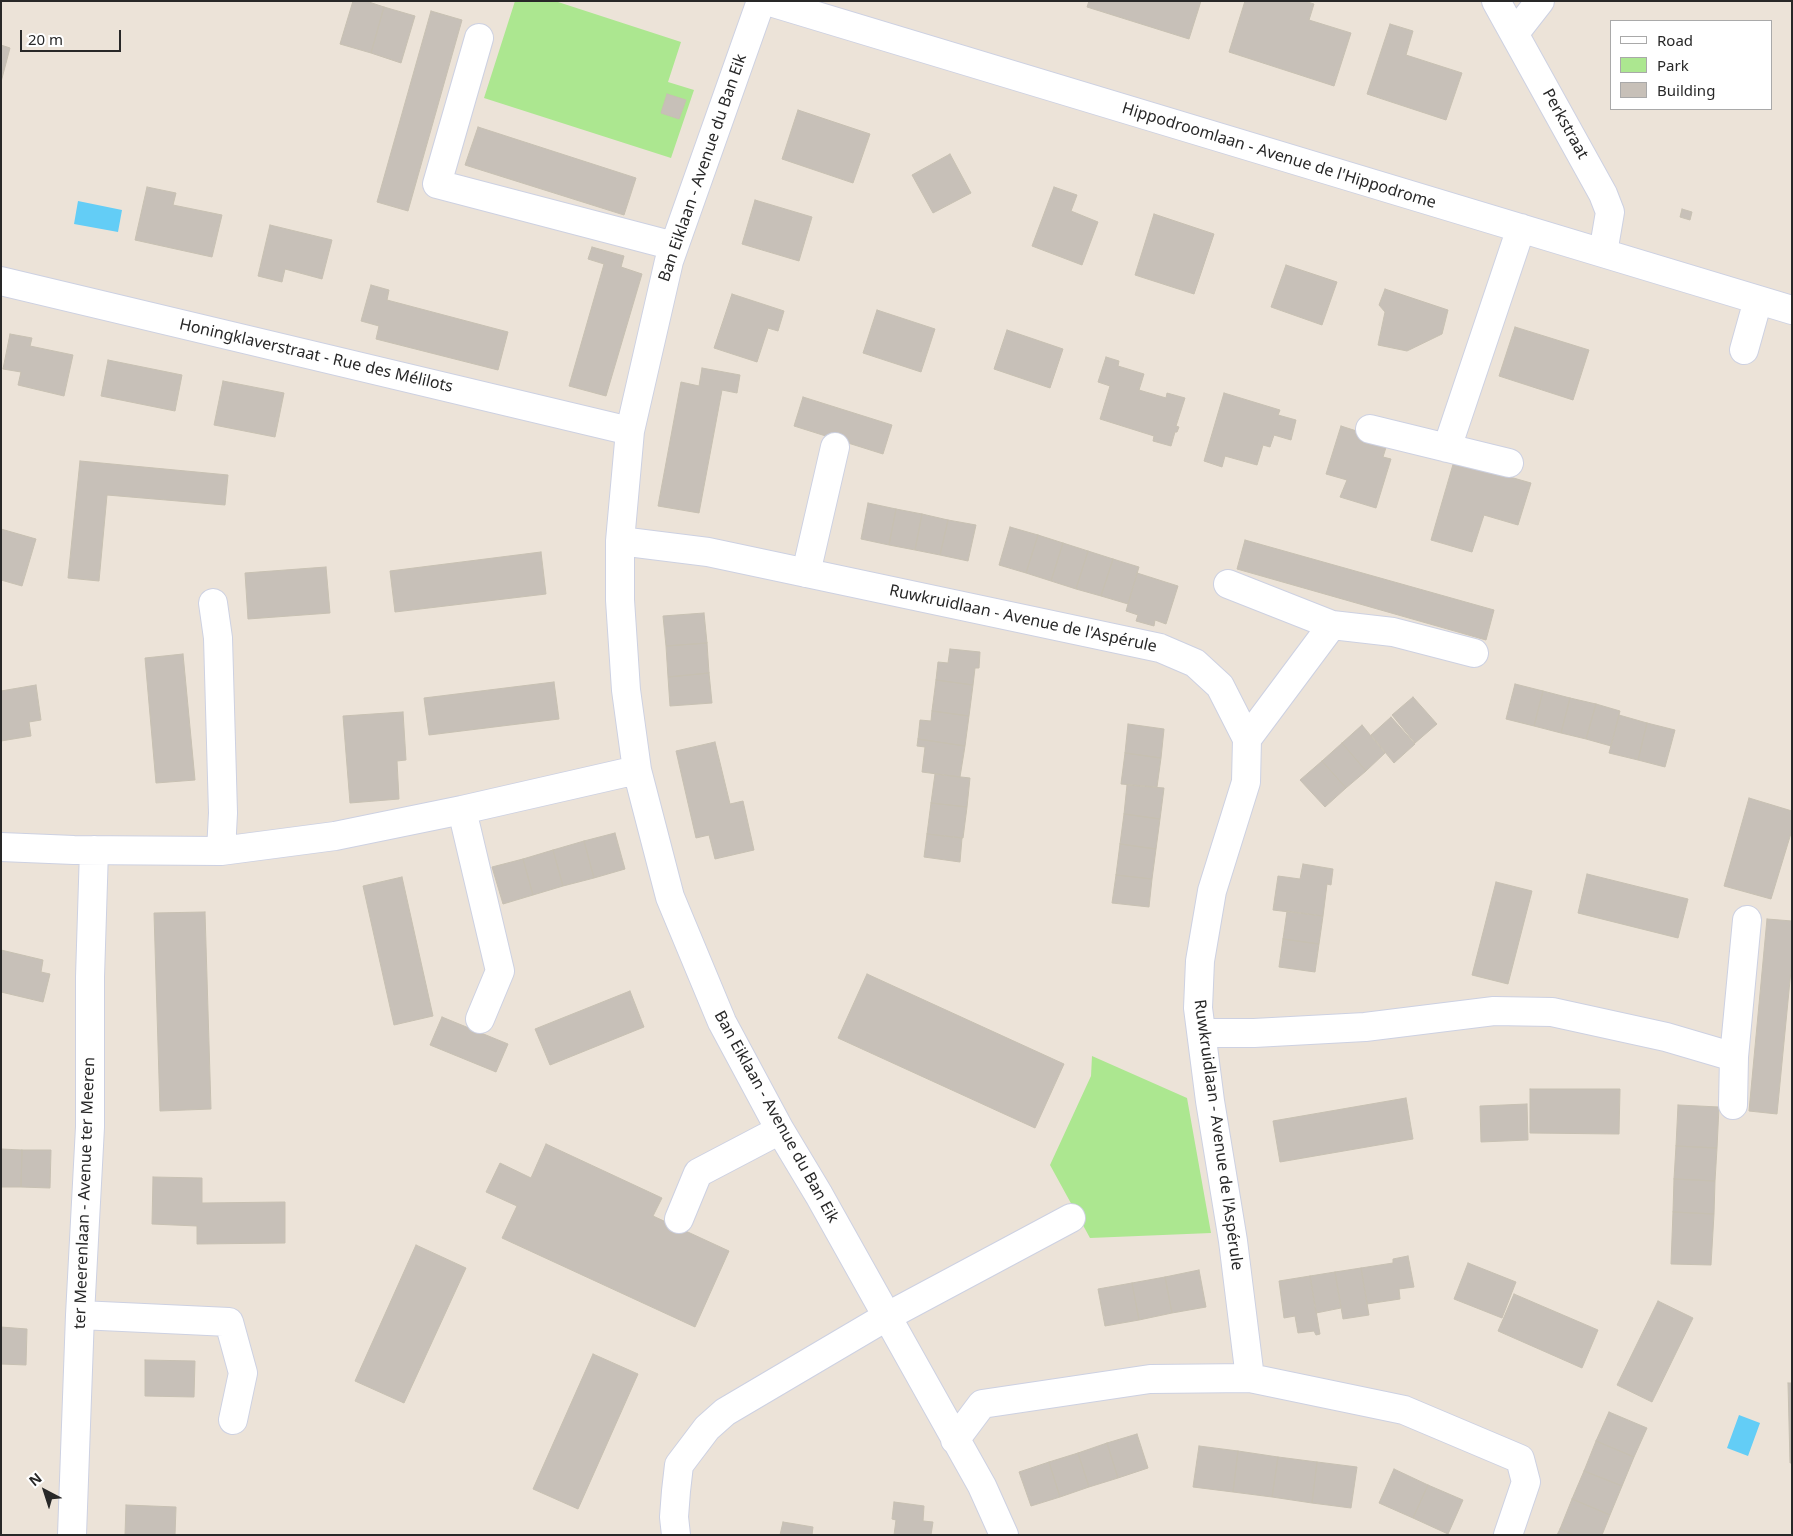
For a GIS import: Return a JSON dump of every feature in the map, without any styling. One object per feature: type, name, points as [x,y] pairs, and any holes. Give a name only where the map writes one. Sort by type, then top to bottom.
[{"type":"street","name":"Ban Eiklaan - Avenue du Ban Eik","points":[[761,1],[669,261],[630,431],[620,541],[620,600],[626,690],[637,770],[670,897],[722,1022],[780,1130],[823,1202],[982,1486],[1004,1535]]},
{"type":"street","name":"Hippodroomlaan - Avenue de l'Hippodrome","points":[[767,1],[1792,310]]},
{"type":"street","name":"Perkstraat","points":[[1496,1],[1603,194],[1610,212],[1603,253]]},
{"type":"street","points":[[1515,33],[1540,1]]},
{"type":"street","points":[[479,38],[437,184],[674,246]]},
{"type":"street","points":[[1447,448],[1521,228]]},
{"type":"street","name":"Honingklaverstraat - Rue des Mélilots","points":[[1,281],[630,431]]},
{"type":"street","points":[[1744,350],[1758,300]]},
{"type":"street","points":[[1370,429],[1509,463]]},
{"type":"street","points":[[806,573],[835,447]]},
{"type":"street","name":"Ruwkruidlaan - Avenue de l'Aspérule","points":[[620,541],[708,552],[1160,648],[1195,663],[1220,686],[1247,739],[1246,782],[1212,891],[1200,961],[1198,1008],[1210,1101],[1233,1241],[1250,1378]]},
{"type":"street","points":[[1228,584],[1332,625],[1393,632],[1474,653]]},
{"type":"street","points":[[213,603],[218,638],[223,813],[221,851]]},
{"type":"street","points":[[1247,739],[1332,625]]},
{"type":"street","points":[[1,847],[221,851],[335,836],[462,810],[637,770]]},
{"type":"street","points":[[462,810],[500,971],[480,1019]]},
{"type":"street","name":"ter Meerenlaan - Avenue ter Meeren","points":[[72,1535],[80,1315],[90,1127],[90,976],[94,850]]},
{"type":"street","points":[[1733,1105],[1734,1057],[1747,920]]},
{"type":"street","points":[[1202,1033],[1254,1033],[1365,1027],[1494,1011],[1552,1012],[1666,1037],[1734,1057]]},
{"type":"street","points":[[679,1219],[698,1173],[780,1130]]},
{"type":"street","points":[[676,1535],[674,1517],[679,1465],[706,1428],[724,1412],[886,1317],[1071,1218]]},
{"type":"street","points":[[80,1315],[229,1322],[244,1374],[233,1420]]},
{"type":"street","points":[[955,1440],[982,1404],[1150,1380],[1250,1378],[1404,1410],[1520,1459],[1526,1482],[1508,1535]]},
{"type":"green space","points":[[515,1],[555,1],[681,42],[668,82],[694,90],[671,158],[484,98]]},
{"type":"green space","points":[[1092,1056],[1187,1098],[1211,1233],[1090,1238],[1050,1165],[1091,1076]]},
{"type":"water","points":[[78,201],[122,210],[118,232],[74,224]]},
{"type":"water","points":[[1739,1415],[1760,1423],[1748,1456],[1727,1448]]},
{"type":"building","points":[[353,1],[366,1],[384,7],[371,53],[340,44]]},
{"type":"building","points":[[1089,1],[1201,1],[1189,39],[1087,7]]},
{"type":"building","points":[[1245,1],[1304,1],[1314,4],[1309,20],[1351,33],[1334,86],[1229,52]]},
{"type":"building","points":[[384,7],[415,16],[401,63],[371,53]]},
{"type":"building","points":[[431,11],[462,20],[408,211],[377,202]]},
{"type":"building","points":[[1390,24],[1413,31],[1406,55],[1462,73],[1446,120],[1367,94]]},
{"type":"building","points":[[1,45],[10,48],[1,82]]},
{"type":"building","points":[[667,94],[686,100],[679,119],[661,113]]},
{"type":"building","points":[[798,110],[870,134],[853,183],[782,159]]},
{"type":"building","points":[[478,127],[636,178],[624,215],[465,165]]},
{"type":"building","points":[[950,154],[971,193],[933,213],[912,175]]},
{"type":"building","points":[[147,187],[176,193],[173,205],[222,215],[212,257],[135,240]]},
{"type":"building","points":[[1054,187],[1077,195],[1071,211],[1098,222],[1082,265],[1032,246]]},
{"type":"building","points":[[755,200],[812,217],[799,261],[742,244]]},
{"type":"building","points":[[1682,209],[1692,212],[1690,220],[1680,217]]},
{"type":"building","points":[[1154,214],[1214,234],[1194,294],[1135,275]]},
{"type":"building","points":[[270,225],[332,240],[322,279],[285,269],[282,282],[258,276]]},
{"type":"building","points":[[592,247],[624,256],[621,267],[642,274],[606,396],[569,386],[604,264],[588,259]]},
{"type":"building","points":[[1286,265],[1337,282],[1322,325],[1271,307]]},
{"type":"building","points":[[371,285],[389,290],[387,300],[508,332],[498,370],[376,339],[379,326],[361,321]]},
{"type":"building","points":[[1385,289],[1448,310],[1442,334],[1407,351],[1378,345],[1385,312],[1379,305]]},
{"type":"building","points":[[732,294],[784,311],[778,331],[768,328],[757,362],[714,348]]},
{"type":"building","points":[[877,310],[935,329],[921,372],[863,353]]},
{"type":"building","points":[[1515,327],[1589,350],[1573,400],[1499,376]]},
{"type":"building","points":[[1007,330],[1063,349],[1050,388],[994,369]]},
{"type":"building","points":[[10,334],[32,338],[30,346],[73,355],[64,396],[18,385],[21,372],[3,369]]},
{"type":"building","points":[[1106,357],[1119,361],[1118,366],[1144,374],[1139,390],[1166,398],[1167,393],[1185,398],[1176,426],[1179,427],[1177,432],[1175,432],[1171,446],[1153,441],[1154,436],[1100,419],[1110,386],[1098,382]]},
{"type":"building","points":[[108,360],[182,375],[175,411],[101,396]]},
{"type":"building","points":[[702,368],[740,375],[737,393],[722,390],[699,513],[658,506],[681,382],[699,386]]},
{"type":"building","points":[[223,381],[284,393],[275,437],[214,425]]},
{"type":"building","points":[[1224,393],[1280,410],[1278,415],[1296,420],[1291,440],[1274,435],[1270,447],[1263,445],[1257,465],[1225,456],[1222,467],[1204,461]]},
{"type":"building","points":[[803,397],[892,425],[883,454],[794,426]]},
{"type":"building","points":[[1341,426],[1388,441],[1383,457],[1391,459],[1376,508],[1340,497],[1347,480],[1326,474]]},
{"type":"building","points":[[80,461],[228,475],[225,505],[107,495],[99,581],[68,578]]},
{"type":"building","points":[[1454,461],[1531,483],[1518,525],[1484,515],[1472,552],[1431,540]]},
{"type":"building","points":[[868,503],[896,509],[889,545],[861,539]]},
{"type":"building","points":[[896,509],[922,514],[915,550],[889,545]]},
{"type":"building","points":[[922,514],[948,520],[940,555],[915,550]]},
{"type":"building","points":[[948,520],[976,525],[968,561],[940,555]]},
{"type":"building","points":[[1010,527],[1038,535],[1026,573],[999,565]]},
{"type":"building","points":[[1,529],[36,539],[22,586],[1,580]]},
{"type":"building","points":[[1038,535],[1063,543],[1051,581],[1026,573]]},
{"type":"building","points":[[1245,540],[1494,610],[1486,640],[1237,569]]},
{"type":"building","points":[[1063,543],[1088,551],[1076,589],[1051,581]]},
{"type":"building","points":[[1088,551],[1113,559],[1101,596],[1076,589]]},
{"type":"building","points":[[541,552],[546,594],[395,612],[390,571]]},
{"type":"building","points":[[1113,559],[1139,567],[1128,604],[1101,596]]},
{"type":"building","points":[[326,567],[330,613],[248,619],[245,573]]},
{"type":"building","points":[[1137,573],[1178,586],[1166,624],[1155,620],[1154,626],[1136,621],[1138,615],[1126,611]]},
{"type":"building","points":[[704,613],[707,643],[666,646],[663,616]]},
{"type":"building","points":[[707,643],[709,673],[668,677],[666,646]]},
{"type":"building","points":[[950,649],[980,652],[979,668],[975,668],[973,685],[936,680],[938,662],[948,663]]},
{"type":"building","points":[[183,654],[195,780],[156,783],[145,658]]},
{"type":"building","points":[[709,673],[712,703],[670,706],[668,677]]},
{"type":"building","points":[[936,680],[973,685],[969,716],[932,711]]},
{"type":"building","points":[[554,682],[559,719],[429,735],[424,698]]},
{"type":"building","points":[[1515,684],[1543,691],[1534,726],[1506,719]]},
{"type":"building","points":[[36,685],[41,720],[29,722],[31,736],[1,741],[1,691]]},
{"type":"building","points":[[1543,691],[1570,698],[1561,733],[1534,726]]},
{"type":"building","points":[[1413,697],[1437,724],[1415,743],[1392,715]]},
{"type":"building","points":[[1570,698],[1596,704],[1586,739],[1561,733]]},
{"type":"building","points":[[1596,704],[1620,711],[1611,746],[1586,739]]},
{"type":"building","points":[[932,711],[969,716],[965,746],[918,739],[920,720],[931,721]]},
{"type":"building","points":[[403,712],[406,760],[397,761],[399,799],[350,803],[343,716]]},
{"type":"building","points":[[1619,715],[1647,723],[1638,760],[1609,753]]},
{"type":"building","points":[[1391,717],[1415,744],[1394,763],[1371,735]]},
{"type":"building","points":[[1647,723],[1675,730],[1665,767],[1638,760]]},
{"type":"building","points":[[1128,724],[1164,729],[1161,758],[1125,753]]},
{"type":"building","points":[[1362,725],[1385,753],[1366,771],[1342,743]]},
{"type":"building","points":[[918,739],[965,746],[960,777],[922,772],[925,747],[917,746]]},
{"type":"building","points":[[715,742],[730,804],[743,801],[754,850],[715,859],[709,835],[696,838],[676,751]]},
{"type":"building","points":[[1342,743],[1366,771],[1346,788],[1322,761]]},
{"type":"building","points":[[1125,753],[1161,758],[1157,787],[1121,784]]},
{"type":"building","points":[[1322,761],[1346,788],[1325,807],[1300,780]]},
{"type":"building","points":[[935,774],[970,778],[967,807],[931,803]]},
{"type":"building","points":[[1127,785],[1164,788],[1160,819],[1124,814]]},
{"type":"building","points":[[1749,798],[1792,811],[1792,830],[1771,899],[1724,886]]},
{"type":"building","points":[[931,803],[967,807],[963,838],[927,834]]},
{"type":"building","points":[[1124,814],[1160,819],[1156,849],[1120,844]]},
{"type":"building","points":[[615,833],[625,869],[594,878],[584,841]]},
{"type":"building","points":[[927,834],[962,838],[960,862],[924,857]]},
{"type":"building","points":[[584,841],[594,878],[563,886],[553,850]]},
{"type":"building","points":[[1120,844],[1156,849],[1152,879],[1116,875]]},
{"type":"building","points":[[553,850],[563,886],[533,895],[523,859]]},
{"type":"building","points":[[523,859],[533,895],[503,904],[492,867]]},
{"type":"building","points":[[1303,864],[1333,869],[1331,885],[1327,884],[1323,916],[1273,910],[1278,876],[1300,879]]},
{"type":"building","points":[[1587,874],[1688,899],[1678,938],[1578,913]]},
{"type":"building","points":[[1116,875],[1152,879],[1149,907],[1112,903]]},
{"type":"building","points":[[402,877],[433,1016],[394,1025],[363,886]]},
{"type":"building","points":[[1496,882],[1532,891],[1508,984],[1472,975]]},
{"type":"building","points":[[1287,911],[1323,916],[1319,944],[1283,939]]},
{"type":"building","points":[[205,912],[211,1109],[160,1111],[154,913]]},
{"type":"building","points":[[1767,919],[1792,921],[1792,960],[1777,1114],[1749,1111]]},
{"type":"building","points":[[1283,939],[1319,944],[1315,972],[1279,967]]},
{"type":"building","points":[[1,950],[43,960],[41,972],[50,974],[43,1002],[1,992]]},
{"type":"building","points":[[867,974],[1064,1064],[1035,1128],[838,1038]]},
{"type":"building","points":[[630,991],[644,1027],[550,1065],[535,1029]]},
{"type":"building","points":[[442,1017],[508,1044],[496,1072],[430,1045]]},
{"type":"building","points":[[1530,1089],[1620,1089],[1619,1134],[1530,1133]]},
{"type":"building","points":[[1406,1098],[1413,1139],[1280,1162],[1273,1121]]},
{"type":"building","points":[[1527,1104],[1528,1140],[1481,1142],[1480,1106]]},
{"type":"building","points":[[1678,1105],[1719,1107],[1717,1148],[1676,1146]]},
{"type":"building","points":[[546,1144],[662,1198],[653,1216],[729,1251],[695,1327],[502,1238],[517,1206],[486,1192],[500,1163],[531,1178]]},
{"type":"building","points":[[1676,1146],[1717,1148],[1715,1181],[1674,1179]]},
{"type":"building","points":[[1,1149],[22,1150],[21,1187],[1,1187]]},
{"type":"building","points":[[22,1150],[51,1150],[50,1188],[21,1187]]},
{"type":"building","points":[[153,1177],[202,1178],[202,1203],[285,1202],[285,1243],[197,1244],[197,1226],[152,1224]]},
{"type":"building","points":[[1674,1179],[1715,1181],[1714,1214],[1673,1212]]},
{"type":"building","points":[[1673,1212],[1714,1214],[1711,1265],[1671,1264]]},
{"type":"building","points":[[416,1245],[466,1268],[404,1403],[355,1381]]},
{"type":"building","points":[[1408,1256],[1414,1287],[1399,1289],[1400,1299],[1367,1304],[1361,1268],[1393,1263],[1393,1259]]},
{"type":"building","points":[[1468,1263],[1516,1282],[1502,1318],[1454,1299]]},
{"type":"building","points":[[1361,1268],[1369,1315],[1343,1319],[1335,1272]]},
{"type":"building","points":[[1199,1270],[1206,1307],[1172,1313],[1165,1277]]},
{"type":"building","points":[[1335,1272],[1341,1308],[1316,1313],[1310,1276]]},
{"type":"building","points":[[1310,1276],[1320,1334],[1316,1335],[1314,1331],[1298,1333],[1295,1316],[1284,1318],[1279,1281]]},
{"type":"building","points":[[1165,1277],[1172,1313],[1139,1320],[1132,1283]]},
{"type":"building","points":[[1132,1283],[1139,1320],[1105,1326],[1098,1289]]},
{"type":"building","points":[[1514,1294],[1598,1330],[1582,1368],[1498,1331]]},
{"type":"building","points":[[1658,1301],[1693,1318],[1652,1402],[1617,1385]]},
{"type":"building","points":[[1,1327],[27,1329],[26,1365],[1,1364]]},
{"type":"building","points":[[593,1354],[638,1374],[578,1509],[533,1489]]},
{"type":"building","points":[[145,1360],[195,1361],[194,1397],[145,1396]]},
{"type":"building","points":[[1788,1383],[1792,1383],[1792,1463],[1790,1463]]},
{"type":"building","points":[[1609,1412],[1647,1428],[1634,1457],[1596,1441]]},
{"type":"building","points":[[1137,1434],[1148,1468],[1118,1478],[1107,1443]]},
{"type":"building","points":[[1596,1441],[1634,1457],[1622,1486],[1584,1471]]},
{"type":"building","points":[[1107,1443],[1118,1478],[1089,1487],[1078,1453]]},
{"type":"building","points":[[1199,1446],[1238,1451],[1233,1492],[1193,1487]]},
{"type":"building","points":[[1238,1451],[1278,1457],[1272,1497],[1233,1492]]},
{"type":"building","points":[[1078,1453],[1089,1487],[1060,1497],[1049,1462]]},
{"type":"building","points":[[1278,1457],[1317,1462],[1312,1503],[1272,1497]]},
{"type":"building","points":[[1049,1462],[1060,1497],[1031,1506],[1019,1472]]},
{"type":"building","points":[[1317,1462],[1357,1467],[1351,1508],[1312,1503]]},
{"type":"building","points":[[1394,1469],[1428,1485],[1413,1518],[1379,1503]]},
{"type":"building","points":[[1584,1471],[1622,1486],[1610,1515],[1572,1499]]},
{"type":"building","points":[[1428,1485],[1463,1500],[1448,1534],[1413,1518]]},
{"type":"building","points":[[1572,1499],[1610,1515],[1602,1535],[1574,1535],[1560,1529]]},
{"type":"building","points":[[894,1502],[924,1506],[923,1521],[933,1522],[931,1535],[894,1535],[896,1520],[892,1519]]},
{"type":"building","points":[[126,1505],[176,1507],[175,1535],[125,1535]]},
{"type":"building","points":[[783,1522],[813,1527],[812,1535],[780,1535]]},
{"type":"building","points":[[1560,1529],[1574,1535],[1557,1535]]}]
